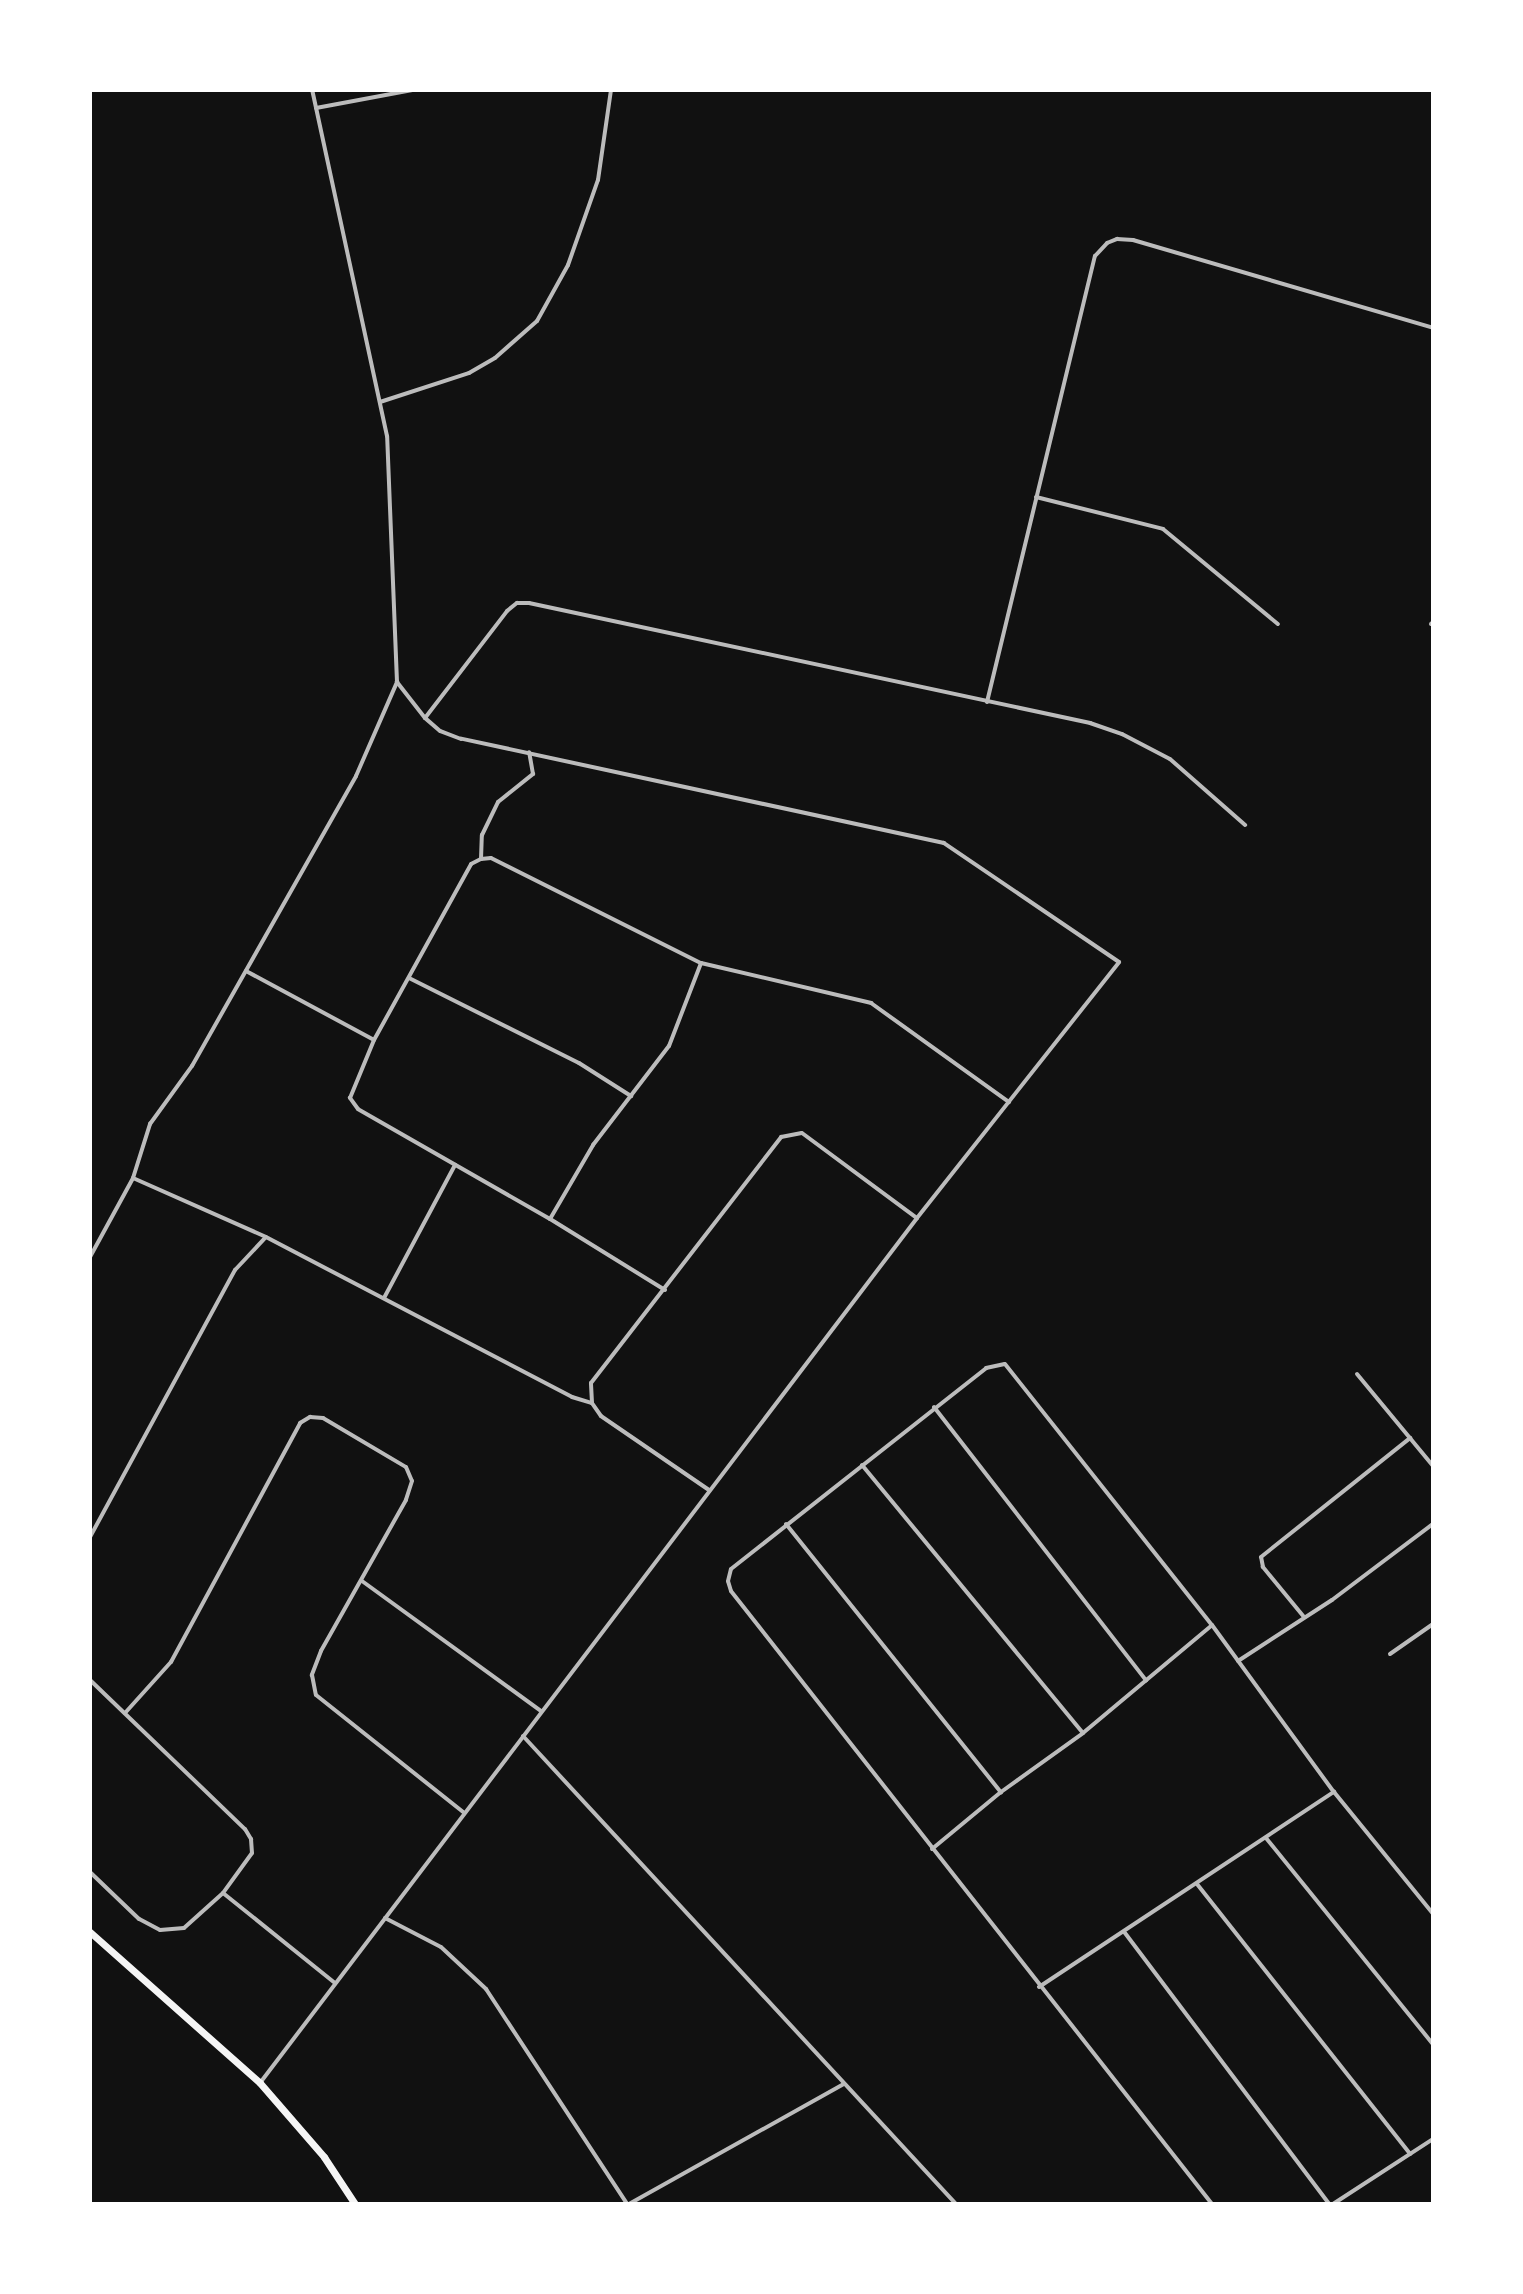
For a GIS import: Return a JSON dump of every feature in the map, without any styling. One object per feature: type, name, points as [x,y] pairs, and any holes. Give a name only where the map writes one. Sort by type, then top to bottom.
[{"type":"highway","points":[[90,1932],[260,2083],[324,2157],[355,2204]]},
{"type":"street","points":[[90,1257],[133,1178],[150,1124],[192,1066],[356,776],[397,682],[387,436],[312,90]]},
{"type":"street","points":[[316,108],[412,90]]},
{"type":"street","points":[[380,402],[469,373],[495,358],[537,321],[568,265],[598,180],[611,90]]},
{"type":"street","points":[[987,702],[1095,256],[1117,239],[1133,240],[1433,328]]},
{"type":"street","points":[[1036,497],[1163,529],[1278,624]]},
{"type":"street","points":[[425,718],[507,611],[517,603],[529,603],[1090,723],[1122,734],[1170,759],[1245,825]]},
{"type":"street","points":[[260,2083],[917,1218],[1119,962],[944,843],[461,739],[440,731],[425,718],[397,682]]},
{"type":"street","points":[[481,859],[482,835],[498,802],[533,774],[529,752]]},
{"type":"street","points":[[665,1290],[550,1219],[358,1109],[350,1098],[374,1040],[471,864],[491,858],[701,963],[871,1003],[1009,1102]]},
{"type":"street","points":[[550,1219],[593,1145],[669,1046],[701,963]]},
{"type":"street","points":[[246,971],[374,1040]]},
{"type":"street","points":[[409,978],[579,1063],[631,1096]]},
{"type":"street","points":[[709,1490],[601,1416],[592,1403],[591,1383],[781,1137],[802,1133],[917,1218]]},
{"type":"street","points":[[384,1298],[455,1165]]},
{"type":"street","points":[[133,1178],[266,1237],[572,1397],[592,1403]]},
{"type":"street","points":[[90,1537],[235,1270],[266,1237]]},
{"type":"street","points":[[1212,2204],[1039,1987],[883,1780],[731,1591],[728,1581],[731,1569],[986,1368],[1005,1364],[1212,1625],[1334,1792],[1433,1914]]},
{"type":"street","points":[[1357,1374],[1433,1466]]},
{"type":"street","points":[[934,1407],[1146,1680]]},
{"type":"street","points":[[125,1713],[171,1662],[300,1423],[310,1417],[323,1418],[406,1467],[412,1481],[406,1500],[321,1651],[312,1675],[316,1695],[463,1812]]},
{"type":"street","points":[[1304,1617],[1263,1567],[1261,1557],[1410,1438]]},
{"type":"street","points":[[862,1465],[1083,1733]]},
{"type":"street","points":[[786,1524],[1001,1792]]},
{"type":"street","points":[[1238,1661],[1433,1524]]},
{"type":"street","points":[[362,1581],[542,1712]]},
{"type":"street","points":[[1390,1654],[1433,1624]]},
{"type":"street","points":[[932,1849],[1001,1792],[1083,1733],[1212,1625]]},
{"type":"street","points":[[90,1680],[251,1839],[252,1853],[223,1893],[184,1928],[160,1930],[139,1919],[90,1872]]},
{"type":"street","points":[[523,1736],[956,2204]]},
{"type":"street","points":[[1039,1987],[1334,1792]]},
{"type":"street","points":[[1266,1837],[1433,2044]]},
{"type":"street","points":[[1197,1884],[1410,2154]]},
{"type":"street","points":[[223,1893],[335,1983]]},
{"type":"street","points":[[385,1918],[441,1947],[486,1989],[628,2204],[845,2084]]},
{"type":"street","points":[[1125,1933],[1331,2204],[1433,2139]]}]
